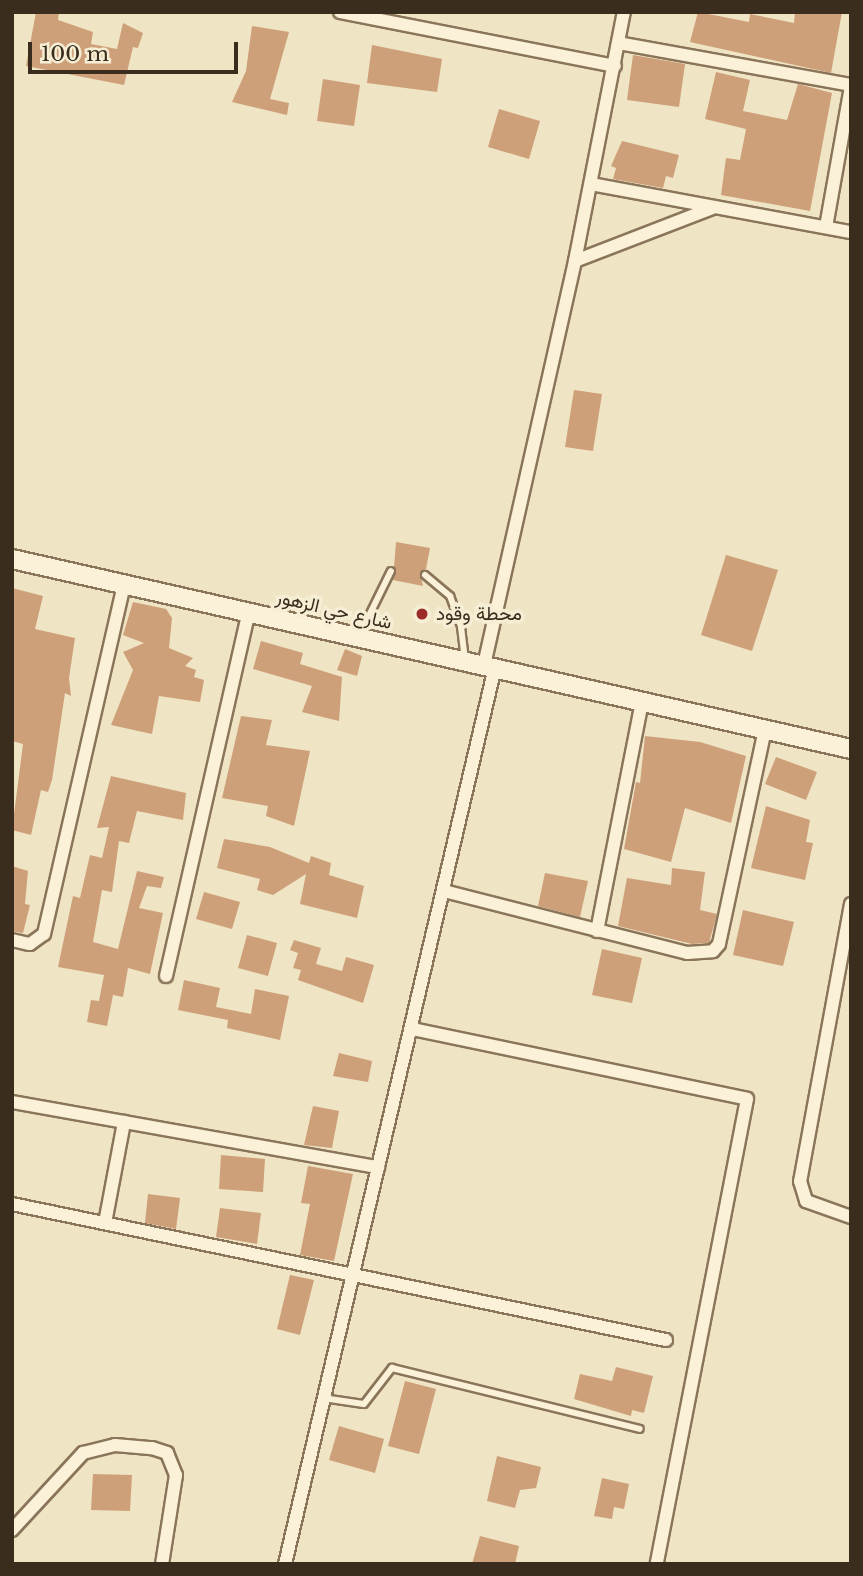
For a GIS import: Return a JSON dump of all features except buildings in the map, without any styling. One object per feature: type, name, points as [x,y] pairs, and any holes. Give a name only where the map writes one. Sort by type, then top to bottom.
[{"type":"street","points":[[340,12],[615,66]]},
{"type":"street","points":[[285,1564],[321,1398],[413,1029],[444,891],[591,184],[624,12]]},
{"type":"street","points":[[618,43],[851,86],[826,227]]},
{"type":"street","points":[[591,184],[851,232]]},
{"type":"street","points":[[575,261],[714,208]]},
{"type":"street","name":"شارع حي الزهور","points":[[12,559],[851,748]]},
{"type":"street","points":[[12,940],[30,944],[44,934],[124,584]]},
{"type":"street","points":[[166,976],[249,612]]},
{"type":"street","points":[[597,931],[642,701]]},
{"type":"street","points":[[444,891],[687,953],[704,953],[719,944],[765,729]]},
{"type":"street","points":[[851,904],[800,1181],[806,1200],[851,1217]]},
{"type":"street","points":[[413,1029],[747,1099],[657,1564]]},
{"type":"street","points":[[12,1102],[378,1167]]},
{"type":"street","points":[[105,1223],[124,1122]]},
{"type":"street","points":[[12,1204],[666,1340]]},
{"type":"street","points":[[12,1530],[83,1453],[107,1446],[152,1448],[167,1453],[176,1475],[162,1564]]},
{"type":"lane","points":[[359,637],[391,571]]},
{"type":"lane","points":[[425,575],[450,596],[461,626],[465,660]]},
{"type":"lane","points":[[321,1398],[364,1404],[391,1368],[639,1429]]},
{"type":"place","name":"محطة وقود","points":[[422,614]]}]
